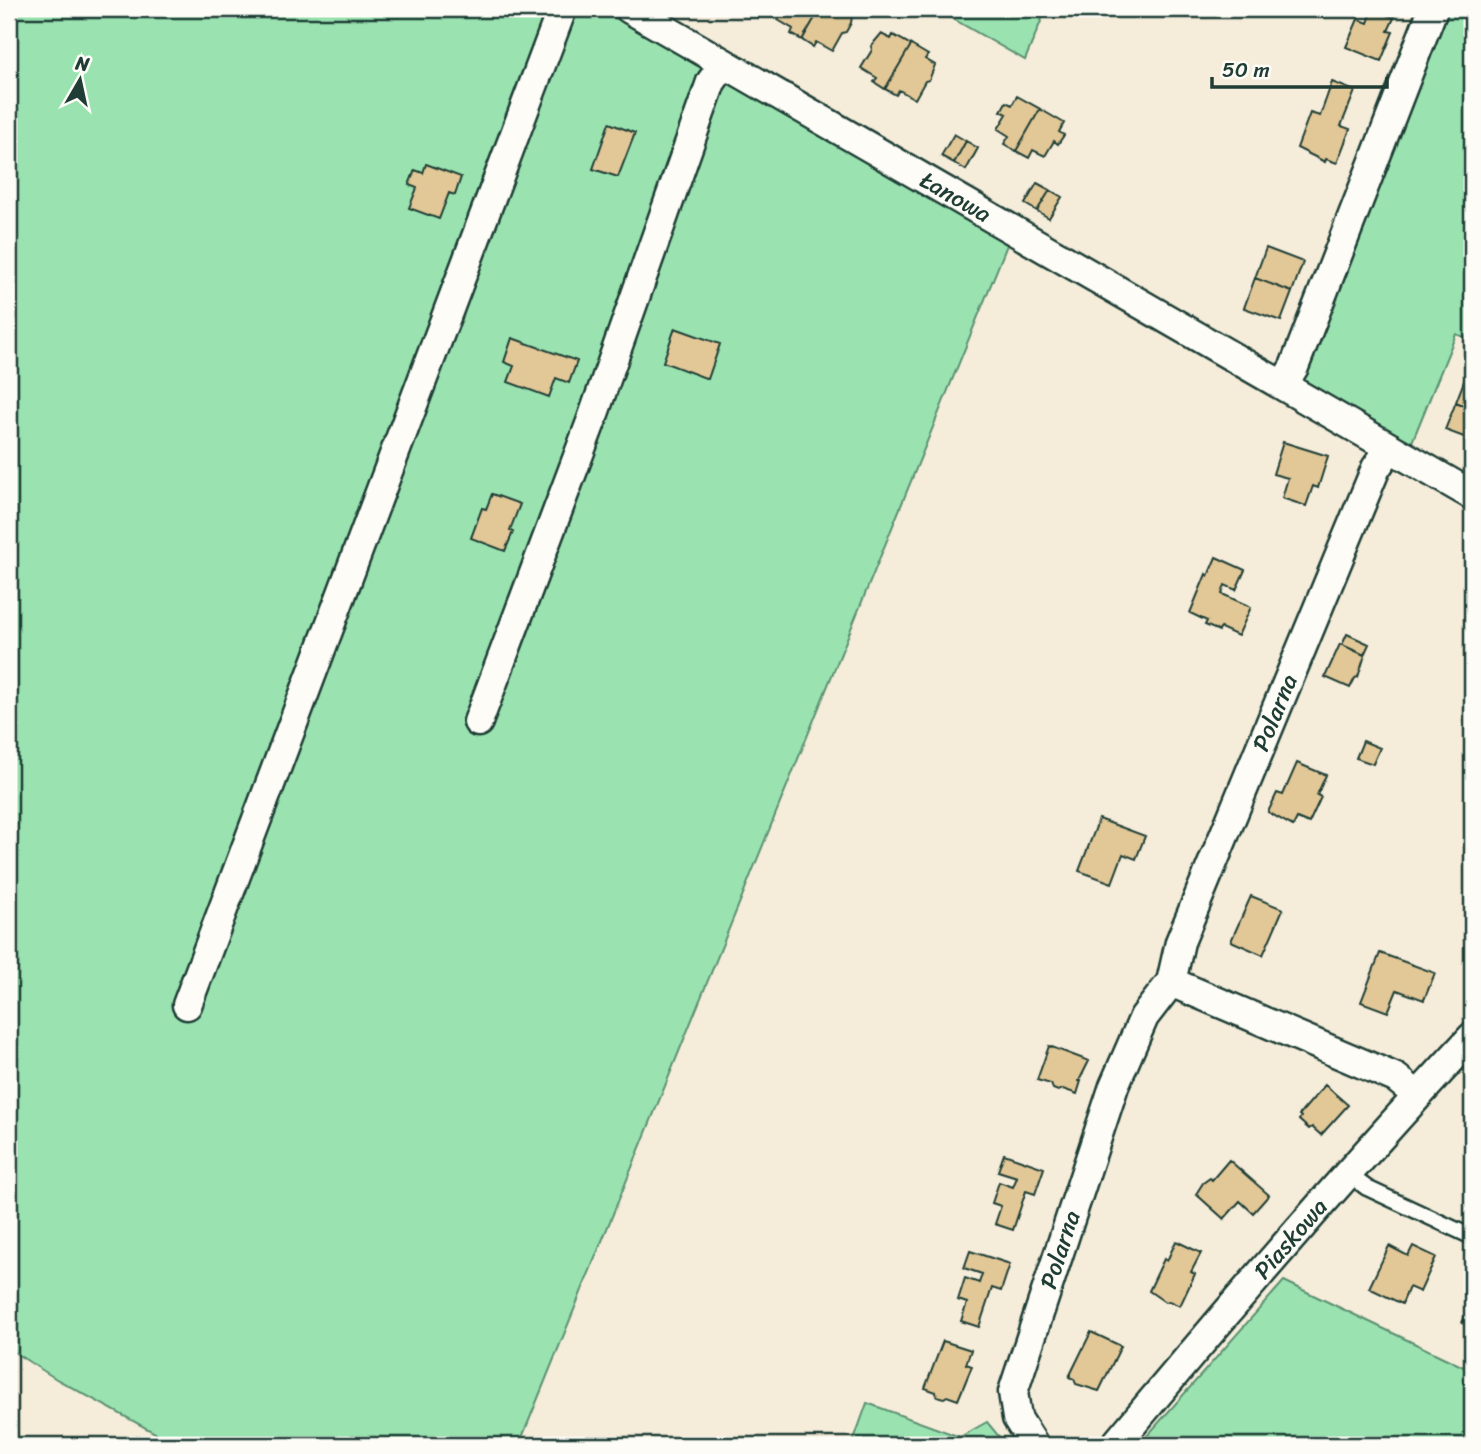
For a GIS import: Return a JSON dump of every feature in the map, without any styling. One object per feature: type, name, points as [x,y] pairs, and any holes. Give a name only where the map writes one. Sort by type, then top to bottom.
[{"type":"street","points":[[187,1005],[562,9]]},
{"type":"street","name":"Łanowa","points":[[630,9],[1472,495]]},
{"type":"street","points":[[1283,385],[1294,368],[1433,9]]},
{"type":"street","points":[[478,722],[591,422],[711,82],[724,64]]},
{"type":"street","name":"Polarna","points":[[1034,1445],[1017,1418],[1013,1392],[1114,1086],[1144,1017],[1171,982],[1180,942],[1371,481],[1390,447]]},
{"type":"street","points":[[1171,982],[1396,1079],[1417,1095]]},
{"type":"street","name":"Piaskowa","points":[[1115,1445],[1203,1339],[1417,1095],[1472,1037]]},
{"type":"lane","points":[[1348,1174],[1367,1188],[1472,1237]]},
{"type":"green space","points":[[9,9],[599,9],[1009,240],[519,1445],[177,1445],[58,1380],[9,1349]]},
{"type":"green space","points":[[936,9],[1046,9],[1025,60]]},
{"type":"green space","points":[[1445,9],[1472,9],[1472,340],[1456,334],[1410,447],[1302,381]]},
{"type":"green space","points":[[1284,1281],[1472,1371],[1472,1445],[1139,1445]]},
{"type":"green space","points":[[867,1403],[960,1437],[987,1422],[1006,1445],[852,1445]]},
{"type":"building","points":[[784,9],[820,9],[802,40],[791,34],[793,29],[778,20]]},
{"type":"building","points":[[820,9],[843,9],[842,11],[852,16],[846,32],[842,33],[832,51],[816,42],[813,47],[802,40]]},
{"type":"building","points":[[1373,9],[1394,18],[1388,31],[1393,32],[1381,61],[1346,47],[1358,19],[1368,23]]},
{"type":"building","points":[[1373,9],[1398,9],[1394,18]]},
{"type":"building","points":[[881,34],[891,39],[893,35],[911,45],[885,89],[874,82],[877,78],[861,68],[872,50],[871,46]]},
{"type":"building","points":[[911,45],[928,55],[925,59],[935,65],[929,80],[925,81],[915,99],[899,90],[896,95],[885,89]]},
{"type":"building","points":[[1332,82],[1355,91],[1341,126],[1350,129],[1337,163],[1326,159],[1325,162],[1297,148],[1310,113],[1320,116]]},
{"type":"building","points":[[1017,96],[1040,109],[1016,151],[1004,144],[1009,136],[998,129],[1007,114],[1001,111],[1006,102],[1012,105]]},
{"type":"building","points":[[1040,109],[1064,123],[1059,132],[1064,135],[1058,144],[1054,141],[1045,156],[1033,150],[1029,158],[1016,151]]},
{"type":"building","points":[[609,123],[635,133],[618,177],[593,169]]},
{"type":"building","points":[[954,134],[966,141],[954,163],[941,156]]},
{"type":"building","points":[[966,141],[978,148],[966,170],[954,163]]},
{"type":"building","points":[[426,164],[461,177],[455,195],[449,193],[439,219],[409,208],[417,188],[409,185],[415,170],[423,173]]},
{"type":"building","points":[[1037,183],[1050,190],[1037,211],[1025,204]]},
{"type":"building","points":[[1050,190],[1062,197],[1049,218],[1037,211]]},
{"type":"building","points":[[1266,248],[1303,262],[1292,292],[1255,278]]},
{"type":"building","points":[[1255,278],[1292,292],[1281,321],[1244,308]]},
{"type":"building","points":[[675,328],[720,344],[708,379],[663,362]]},
{"type":"building","points":[[512,338],[577,361],[569,383],[556,378],[549,397],[508,382],[514,366],[504,362]]},
{"type":"building","points":[[1466,376],[1472,378],[1472,409],[1456,402]]},
{"type":"building","points":[[1456,402],[1472,409],[1472,440],[1445,430]]},
{"type":"building","points":[[1283,442],[1328,456],[1318,488],[1313,486],[1306,506],[1282,498],[1288,478],[1273,474]]},
{"type":"building","points":[[492,494],[520,504],[505,551],[471,538],[482,508],[486,509]]},
{"type":"building","points":[[1216,557],[1245,570],[1236,590],[1225,585],[1222,594],[1251,607],[1238,636],[1221,628],[1219,631],[1205,625],[1207,621],[1190,613]]},
{"type":"building","points":[[1347,634],[1369,644],[1364,655],[1342,645]]},
{"type":"building","points":[[1340,644],[1365,655],[1358,677],[1350,688],[1325,677]]},
{"type":"building","points":[[1363,741],[1380,748],[1373,764],[1356,758]]},
{"type":"building","points":[[1297,763],[1326,775],[1317,795],[1321,797],[1309,823],[1297,818],[1293,826],[1268,812],[1277,793],[1283,795]]},
{"type":"building","points":[[1099,819],[1145,836],[1136,859],[1123,854],[1112,883],[1079,871]]},
{"type":"building","points":[[1251,896],[1283,909],[1263,955],[1231,941]]},
{"type":"building","points":[[1380,953],[1435,973],[1424,1000],[1397,990],[1388,1012],[1361,1002]]},
{"type":"building","points":[[1049,1046],[1089,1061],[1079,1081],[1077,1094],[1063,1089],[1058,1091],[1053,1089],[1051,1084],[1037,1080]]},
{"type":"building","points":[[1325,1085],[1348,1105],[1321,1135],[1299,1120],[1299,1115]]},
{"type":"building","points":[[1004,1154],[1044,1168],[1035,1194],[1026,1191],[1013,1230],[995,1224],[1001,1206],[992,1203],[999,1182],[1013,1187],[1017,1177],[998,1171]]},
{"type":"building","points":[[1229,1160],[1269,1195],[1253,1213],[1240,1201],[1224,1219],[1196,1194],[1203,1183],[1210,1178],[1212,1180]]},
{"type":"building","points":[[1176,1241],[1201,1253],[1191,1272],[1195,1274],[1180,1306],[1165,1302],[1149,1291]]},
{"type":"building","points":[[1389,1246],[1408,1256],[1413,1246],[1436,1257],[1420,1292],[1409,1287],[1402,1304],[1369,1288]]},
{"type":"building","points":[[970,1251],[1010,1264],[1001,1291],[992,1288],[979,1327],[961,1321],[967,1303],[958,1300],[965,1278],[979,1283],[982,1274],[964,1268]]},
{"type":"building","points":[[1472,1301],[1472,1328],[1462,1323]]},
{"type":"building","points":[[1091,1332],[1121,1346],[1099,1391],[1076,1384],[1074,1379],[1069,1377]]},
{"type":"building","points":[[943,1341],[971,1350],[966,1364],[972,1366],[958,1400],[937,1396],[936,1392],[925,1388]]}]
